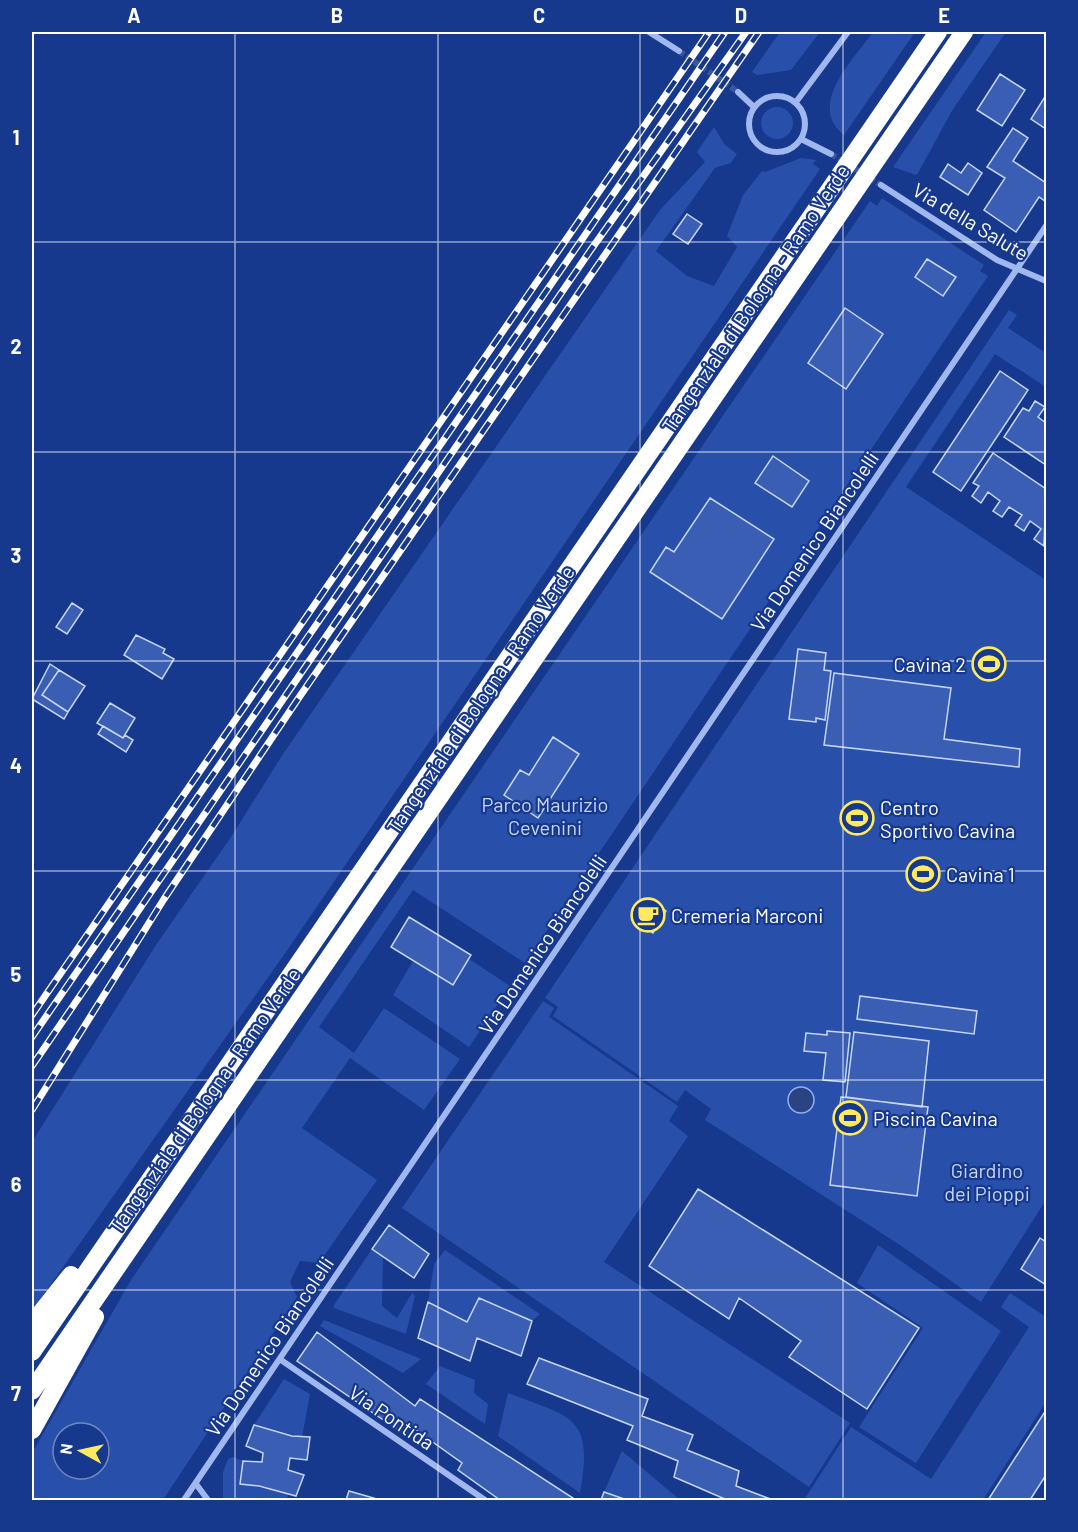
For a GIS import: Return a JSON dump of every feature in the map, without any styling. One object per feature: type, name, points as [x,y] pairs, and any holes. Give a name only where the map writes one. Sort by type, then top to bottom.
[{"type":"highway","name":"Tangenziale di Bologna - Ramo Verde","points":[[32,1352],[938,32]]},
{"type":"highway","name":"Tangenziale di Bologna - Ramo Verde","points":[[32,1391],[964,32]]},
{"type":"highway","points":[[32,1324],[172,1146]]},
{"type":"highway","points":[[32,1430],[172,1185]]},
{"type":"street","points":[[649,32],[679,51]]},
{"type":"street","points":[[796,102],[848,32]]},
{"type":"street","points":[[738,92],[754,107]]},
{"type":"street","points":[[778,95],[796,102],[801,108],[806,124],[801,140],[787,151],[769,151],[760,147],[754,141],[748,124],[754,107],[769,96],[778,95]]},
{"type":"street","points":[[801,140],[831,154]]},
{"type":"street","name":"Via della Salute","points":[[881,185],[1016,270],[1047,281]]},
{"type":"street","name":"Via Domenico Biancolelli","points":[[184,1500],[1047,226]]},
{"type":"street","name":"Via Pontida","points":[[281,1360],[485,1500]]},
{"type":"street","points":[[196,1484],[208,1500]]},
{"type":"green space","points":[[780,32],[820,32],[791,70],[757,75],[752,72]]},
{"type":"green space","points":[[873,32],[915,32],[844,135],[834,123],[830,110],[831,96],[845,69]]},
{"type":"green space","points":[[986,32],[1006,32],[953,109],[918,173],[916,175],[893,167]]},
{"type":"green space","points":[[777,107],[788,112],[793,123],[788,134],[777,139],[766,134],[761,123],[766,112]]},
{"type":"green space","points":[[714,127],[725,145],[737,154],[731,163],[715,168],[656,251],[687,276],[714,286],[737,247],[727,236],[743,195],[762,171],[765,172],[801,158],[816,160],[813,164],[820,169],[286,952],[32,1311],[32,1142],[156,945],[231,837],[283,754],[660,210],[705,162],[697,152]]},
{"type":"green space","name":"Parco Maurizio Cevenini","points":[[882,198],[984,265],[980,271],[988,276],[525,963],[413,890],[319,1027],[354,1053],[384,1008],[460,1059],[424,1110],[350,1058],[302,1128],[377,1180],[319,1263],[300,1261],[290,1282],[297,1297],[163,1500],[32,1500],[32,1453],[131,1280],[870,201],[877,206]]},
{"type":"green space","name":"Centro Sportivo Cavina","points":[[1009,310],[1017,315],[1008,328],[1046,353],[1046,387],[995,354],[906,487],[1046,580],[1046,1200],[981,1302],[900,1245],[705,1120],[711,1109],[685,1090],[677,1102],[553,1016],[558,1007],[545,998]]},
{"type":"green space","points":[[469,959],[510,986],[469,1047],[393,995],[413,961],[453,985]]},
{"type":"green space","points":[[543,1001],[554,1008],[549,1017],[678,1106],[669,1121],[688,1136],[604,1262],[850,1423],[809,1487],[402,1208]]},
{"type":"green space","points":[[878,1245],[1001,1331],[916,1463],[859,1427],[923,1328],[857,1283]]},
{"type":"green space","points":[[372,1249],[383,1257],[382,1306],[397,1318],[412,1293],[415,1296],[406,1334],[334,1308]]},
{"type":"green space","points":[[445,1250],[540,1314],[532,1321],[479,1298],[467,1322],[428,1302],[434,1264]]},
{"type":"green space","points":[[1010,1293],[1046,1317],[1046,1402],[983,1500],[804,1500],[851,1427],[931,1479],[1029,1327],[1001,1307]]},
{"type":"green space","points":[[324,1320],[421,1359],[403,1373],[320,1326]]},
{"type":"green space","points":[[440,1366],[475,1380],[474,1393],[488,1404],[485,1424],[426,1384]]},
{"type":"green space","points":[[284,1379],[310,1394],[302,1437],[254,1425]]},
{"type":"green space","points":[[508,1393],[548,1408],[573,1423],[580,1434],[584,1448],[580,1493],[498,1436]]},
{"type":"green space","points":[[622,1451],[680,1500],[627,1500],[604,1492]]},
{"type":"green space","points":[[233,1457],[243,1461],[241,1484],[288,1493],[287,1500],[223,1500],[223,1472],[228,1459]]},
{"type":"shaded area","points":[[801,1087],[810,1091],[814,1100],[810,1109],[801,1113],[792,1109],[788,1100],[792,1091]]},
{"type":"building","points":[[1000,74],[1025,90],[1002,126],[977,110]]},
{"type":"building","points":[[1046,95],[1046,129],[1031,119]]},
{"type":"building","points":[[1013,128],[1028,138],[1013,161],[1046,183],[1045,201],[1039,197],[1016,232],[984,210],[1005,178],[987,167]]},
{"type":"building","points":[[968,163],[982,173],[968,195],[940,177],[948,164],[961,173]]},
{"type":"building","points":[[687,214],[702,224],[688,244],[673,234]]},
{"type":"building","points":[[927,259],[956,277],[943,296],[915,277]]},
{"type":"building","points":[[845,308],[883,334],[846,389],[808,363]]},
{"type":"building","points":[[1000,371],[1028,390],[961,491],[933,472]]},
{"type":"building","points":[[1035,401],[1045,407],[1038,417],[1046,423],[1046,465],[1004,437],[1023,408],[1029,411]]},
{"type":"building","points":[[993,453],[1046,489],[1044,546],[1034,539],[1041,529],[1030,521],[1024,531],[1015,525],[1022,515],[1009,507],[1002,517],[993,511],[1000,501],[988,492],[981,503],[972,496],[979,486],[973,483]]},
{"type":"building","points":[[773,456],[809,481],[792,507],[755,483]]},
{"type":"building","points":[[710,498],[774,539],[722,619],[650,572],[666,547],[674,552]]},
{"type":"building","points":[[72,603],[83,610],[67,634],[56,627]]},
{"type":"building","points":[[136,635],[165,649],[163,653],[174,659],[162,679],[124,655]]},
{"type":"building","points":[[798,649],[826,653],[824,670],[831,671],[825,720],[816,718],[816,722],[789,719]]},
{"type":"building","points":[[50,664],[59,670],[42,695],[68,712],[64,719],[32,699]]},
{"type":"building","points":[[59,670],[85,686],[68,712],[42,695]]},
{"type":"building","points":[[834,673],[951,688],[944,739],[1020,749],[1019,767],[824,745]]},
{"type":"building","points":[[110,703],[135,718],[123,738],[97,723]]},
{"type":"building","points":[[103,726],[123,738],[125,735],[133,740],[126,752],[98,734]]},
{"type":"building","points":[[553,737],[579,754],[538,818],[504,795],[520,770],[529,775]]},
{"type":"building","points":[[648,899],[666,911],[653,933],[634,922]]},
{"type":"building","points":[[409,917],[471,955],[453,985],[391,947]]},
{"type":"building","points":[[860,996],[977,1011],[974,1034],[857,1019]]},
{"type":"building","points":[[827,1031],[850,1033],[845,1082],[823,1080],[826,1053],[804,1051],[806,1033],[827,1035]]},
{"type":"building","points":[[854,1032],[929,1041],[922,1107],[846,1097]]},
{"type":"building","points":[[841,1097],[928,1107],[917,1196],[830,1185]]},
{"type":"building","points":[[698,1189],[919,1328],[867,1409],[789,1357],[801,1341],[739,1298],[729,1319],[649,1266]]},
{"type":"building","points":[[389,1225],[429,1254],[414,1278],[372,1249]]},
{"type":"building","points":[[1040,1238],[1046,1242],[1046,1285],[1021,1269]]},
{"type":"building","points":[[479,1298],[532,1321],[521,1356],[477,1338],[470,1361],[418,1338],[428,1302],[467,1322]]},
{"type":"building","points":[[317,1332],[415,1406],[420,1399],[576,1500],[500,1500],[458,1470],[462,1463],[406,1423],[401,1432],[297,1361]]},
{"type":"building","points":[[539,1358],[648,1399],[642,1416],[693,1435],[687,1450],[739,1471],[736,1486],[773,1500],[727,1500],[674,1477],[678,1461],[627,1440],[633,1426],[527,1384]]},
{"type":"building","points":[[1046,1410],[1046,1475],[1030,1500],[988,1500]]},
{"type":"building","points":[[254,1425],[292,1436],[310,1437],[307,1460],[290,1458],[288,1470],[304,1475],[296,1496],[259,1486],[240,1484],[243,1461],[262,1462],[263,1453],[246,1446]]},
{"type":"building","points":[[349,1491],[377,1499],[387,1500],[346,1500]]},
{"type":"building","points":[[604,1492],[627,1500],[601,1500]]},
{"type":"tunnel","points":[[679,51],[738,92]]},
{"type":"tunnel","points":[[831,154],[881,185]]},
{"type":"railway","points":[[32,1015],[709,32]]},
{"type":"railway","points":[[32,1037],[725,32]]},
{"type":"railway","points":[[32,1066],[590,251],[746,32]]},
{"type":"railway","points":[[32,1110],[164,899],[300,696],[759,32]]},
{"type":"place","name":"Cavina 2","points":[[989,664]]},
{"type":"place","name":"Centro Sportivo Cavina","points":[[857,818]]},
{"type":"place","name":"Cavina 1","points":[[923,874]]},
{"type":"place","name":"Cremeria Marconi","points":[[648,915]]},
{"type":"place","name":"Piscina Cavina","points":[[850,1118]]},
{"type":"park label","name":"Giardino dei Pioppi","points":[[987,1182]]}]
